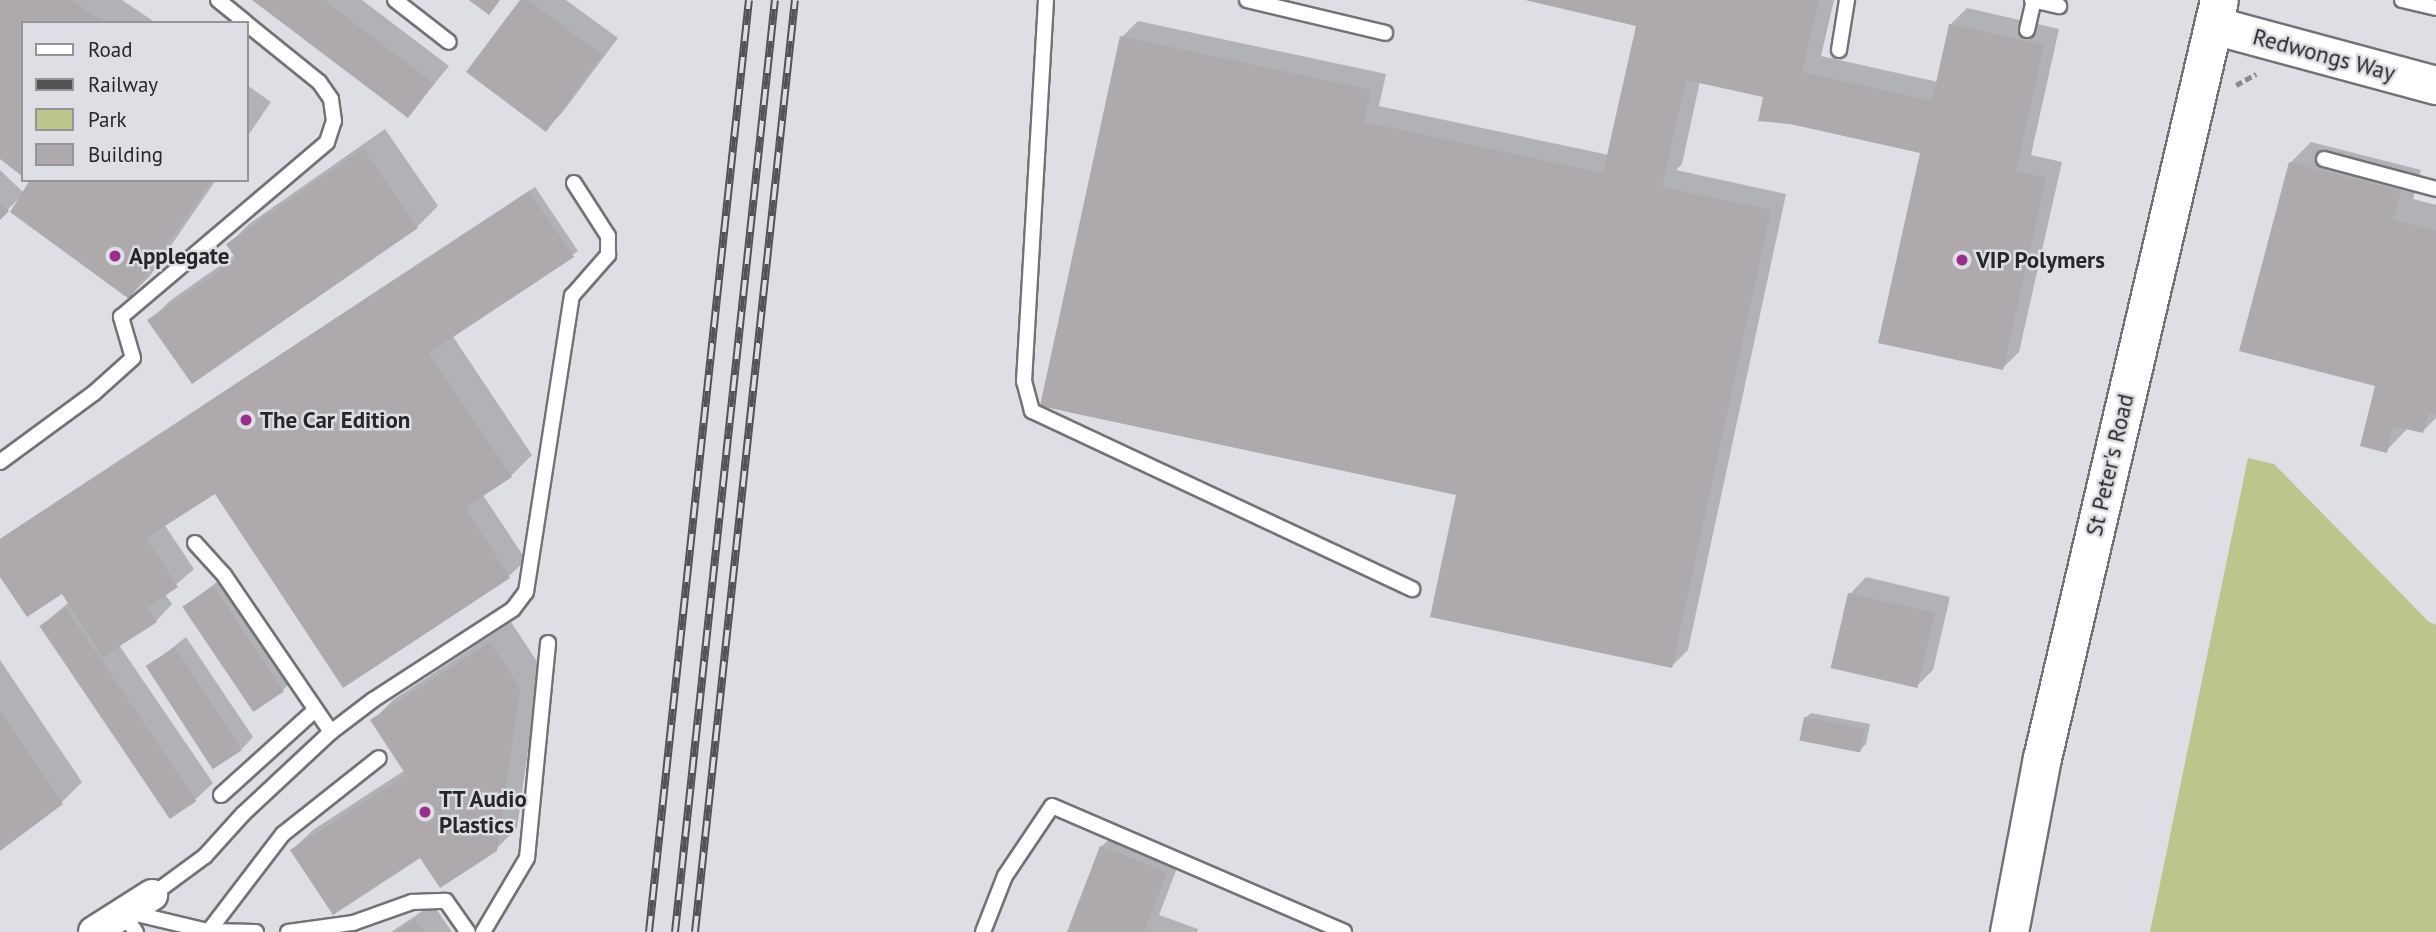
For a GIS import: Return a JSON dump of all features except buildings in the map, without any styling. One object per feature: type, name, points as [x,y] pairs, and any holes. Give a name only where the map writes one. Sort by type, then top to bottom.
[{"type":"street","name":"Redwongs Way","points":[[2216,12],[2436,85]]},
{"type":"street","name":"St Peter's Road","points":[[2008,932],[2042,758],[2216,12]]},
{"type":"street","points":[[94,932],[129,919],[152,895]]},
{"type":"lane","points":[[218,0],[244,21]]},
{"type":"lane","points":[[395,0],[449,42]]},
{"type":"lane","points":[[1046,0],[1024,381],[1032,411],[1412,589]]},
{"type":"lane","points":[[1247,0],[1385,33]]},
{"type":"lane","points":[[1839,50],[1847,0]]},
{"type":"lane","points":[[2027,30],[2033,0],[2059,6]]},
{"type":"lane","points":[[2402,0],[2436,8]]},
{"type":"lane","points":[[0,462],[94,393],[133,358],[121,317],[327,142],[334,121],[331,99],[319,82],[248,25]]},
{"type":"lane","points":[[2323,159],[2436,189]]},
{"type":"lane","points":[[152,895],[205,856],[243,814],[331,732],[373,700],[513,609],[526,592],[572,296],[608,255],[607,236],[574,183]]},
{"type":"lane","points":[[195,543],[224,575],[331,732]]},
{"type":"lane","points":[[483,932],[527,858],[548,643]]},
{"type":"lane","points":[[221,795],[315,710]]},
{"type":"lane","points":[[208,931],[284,834],[379,758]]},
{"type":"lane","points":[[983,932],[1005,876],[1052,806],[1344,932]]},
{"type":"lane","points":[[288,932],[353,923],[412,902],[446,901],[468,932]]},
{"type":"lane","points":[[129,919],[208,931],[256,932]]},
{"type":"green space","points":[[2248,458],[2274,464],[2429,622],[2436,625],[2436,932],[2150,932]]},
{"type":"railway","points":[[649,932],[749,0]]},
{"type":"railway","points":[[675,932],[775,0]]},
{"type":"railway","points":[[695,932],[795,0]]},
{"type":"place","name":"Applegate","points":[[115,256]]},
{"type":"place","name":"VIP Polymers","points":[[1962,260]]},
{"type":"place","name":"The Car Edition","points":[[246,420]]},
{"type":"place","name":"TT Audio Plastics","points":[[425,812]]}]
